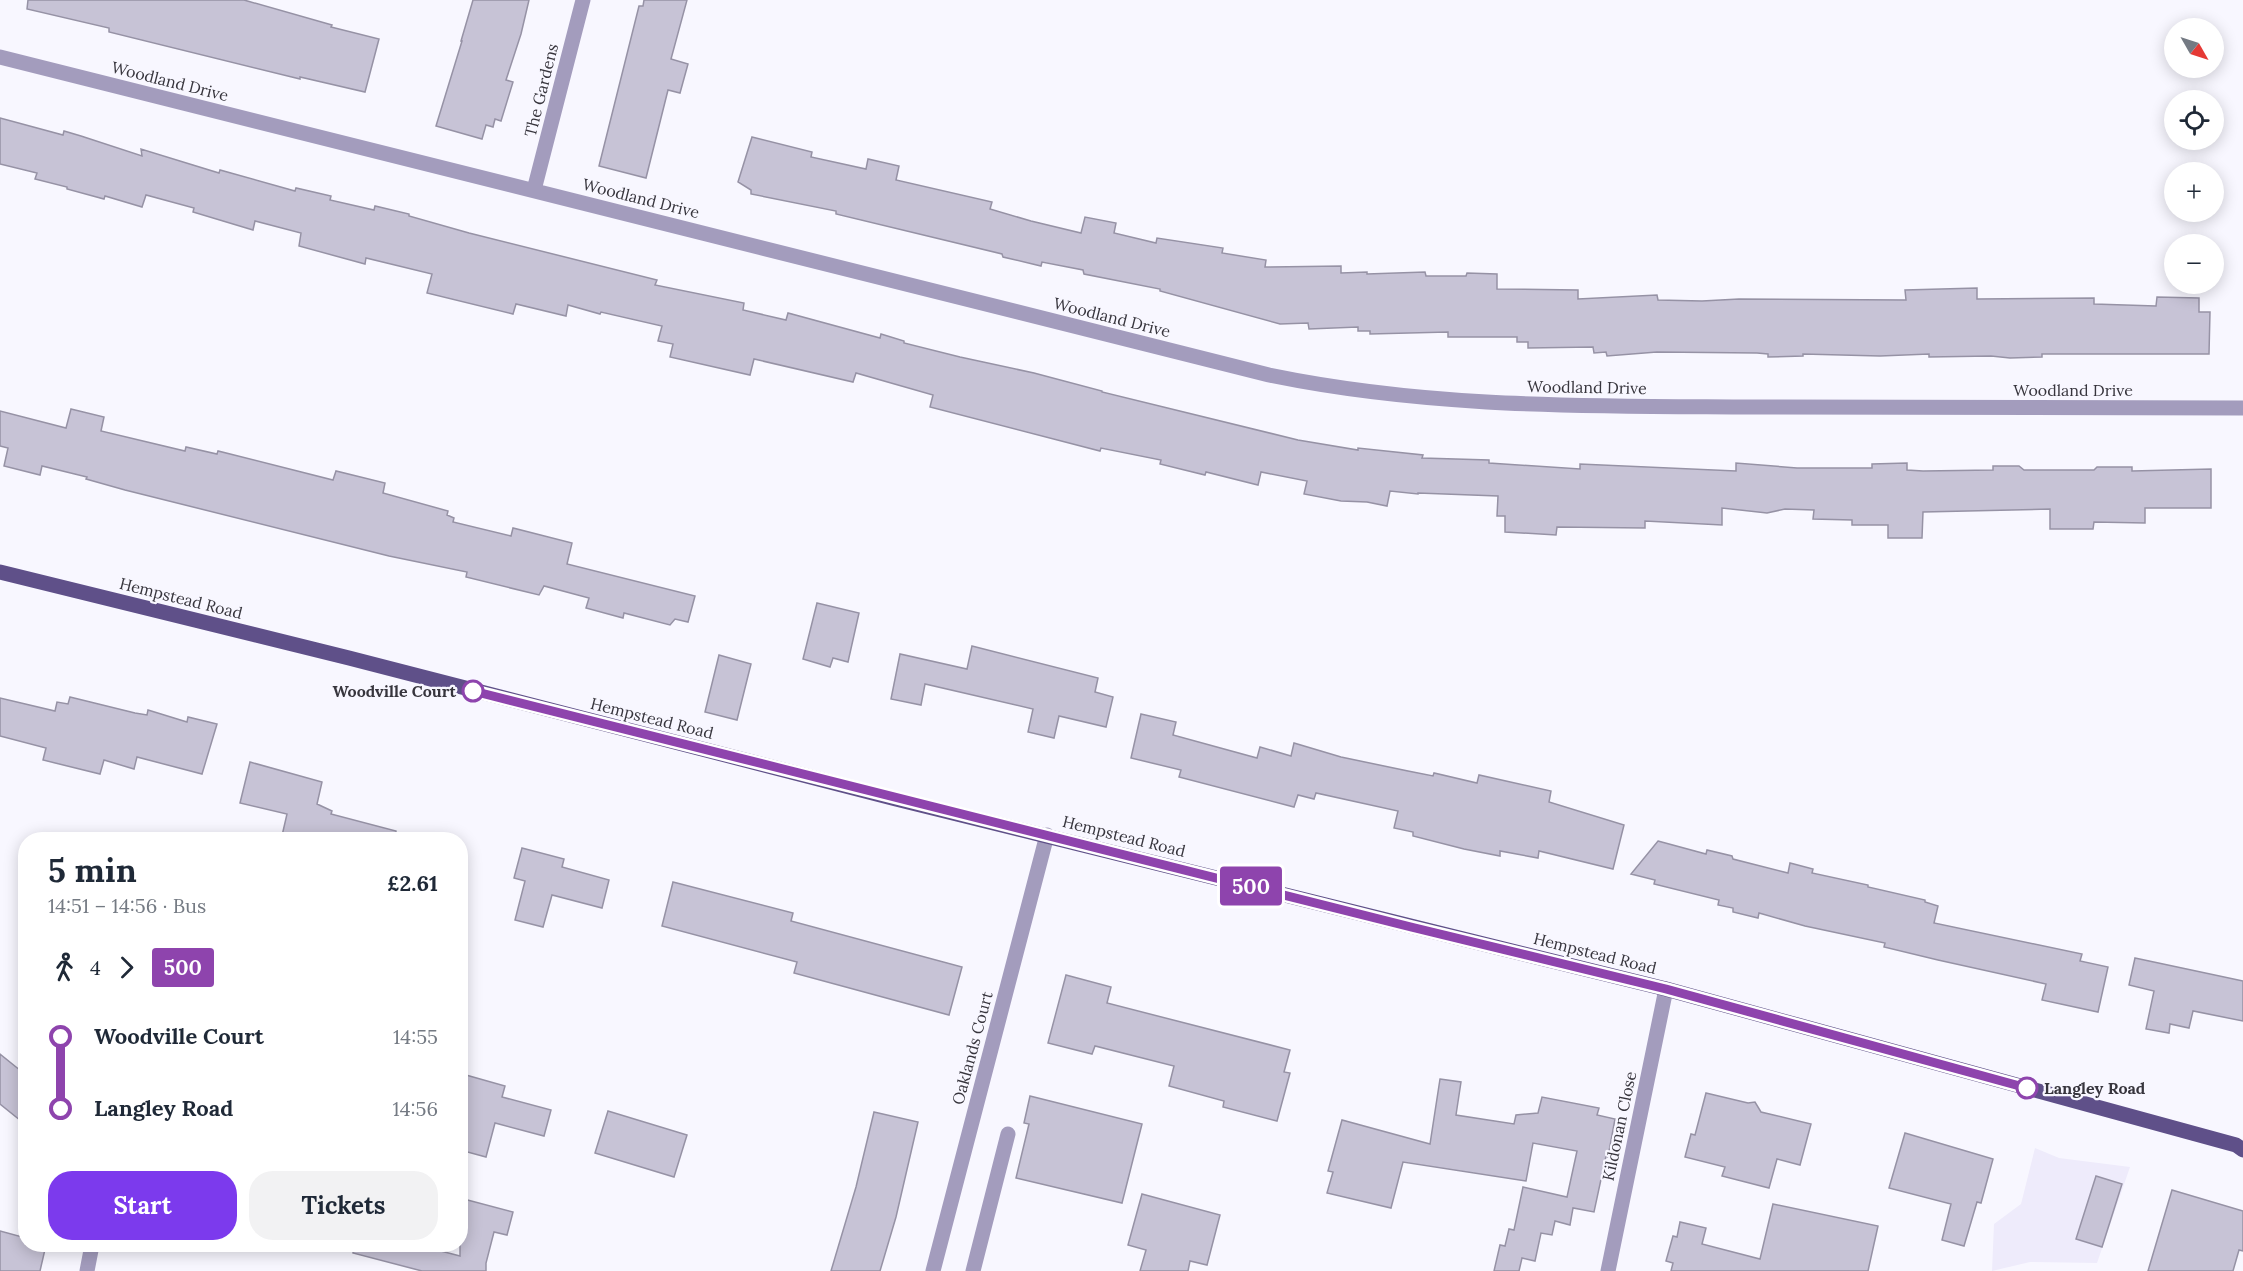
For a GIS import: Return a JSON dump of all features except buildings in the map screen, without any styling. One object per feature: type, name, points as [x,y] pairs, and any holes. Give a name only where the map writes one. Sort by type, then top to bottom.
[{"type":"main road","name":"Hempstead Road","points":[[0,572],[349,657],[520,703],[1422,930],[1666,989],[2241,1146]]},
{"type":"street","name":"The Gardens","points":[[534,190],[583,0]]},
{"type":"street","name":"Woodland Drive","points":[[0,57],[1269,375],[1323,386],[1455,402],[1570,406],[2243,408]]},
{"type":"street","name":"Oaklands Court","points":[[933,1271],[1047,835]]},
{"type":"street","name":"Kildonan Close","points":[[1608,1271],[1666,989]]},
{"type":"street","points":[[973,1271],[1008,1134]]},
{"type":"street","points":[[87,1271],[91,1252]]},
{"type":"shaded area","points":[[2035,1148],[2059,1158],[2130,1167],[2097,1263],[2030,1262],[1992,1271],[1994,1224],[2021,1204]]},
{"type":"bus line","name":"500","points":[[473,691],[896,799],[1666,989],[2027,1088]]},
{"type":"place","name":"Woodville Court","points":[[473,691]]},
{"type":"place","name":"Langley Road","points":[[2027,1088]]}]
